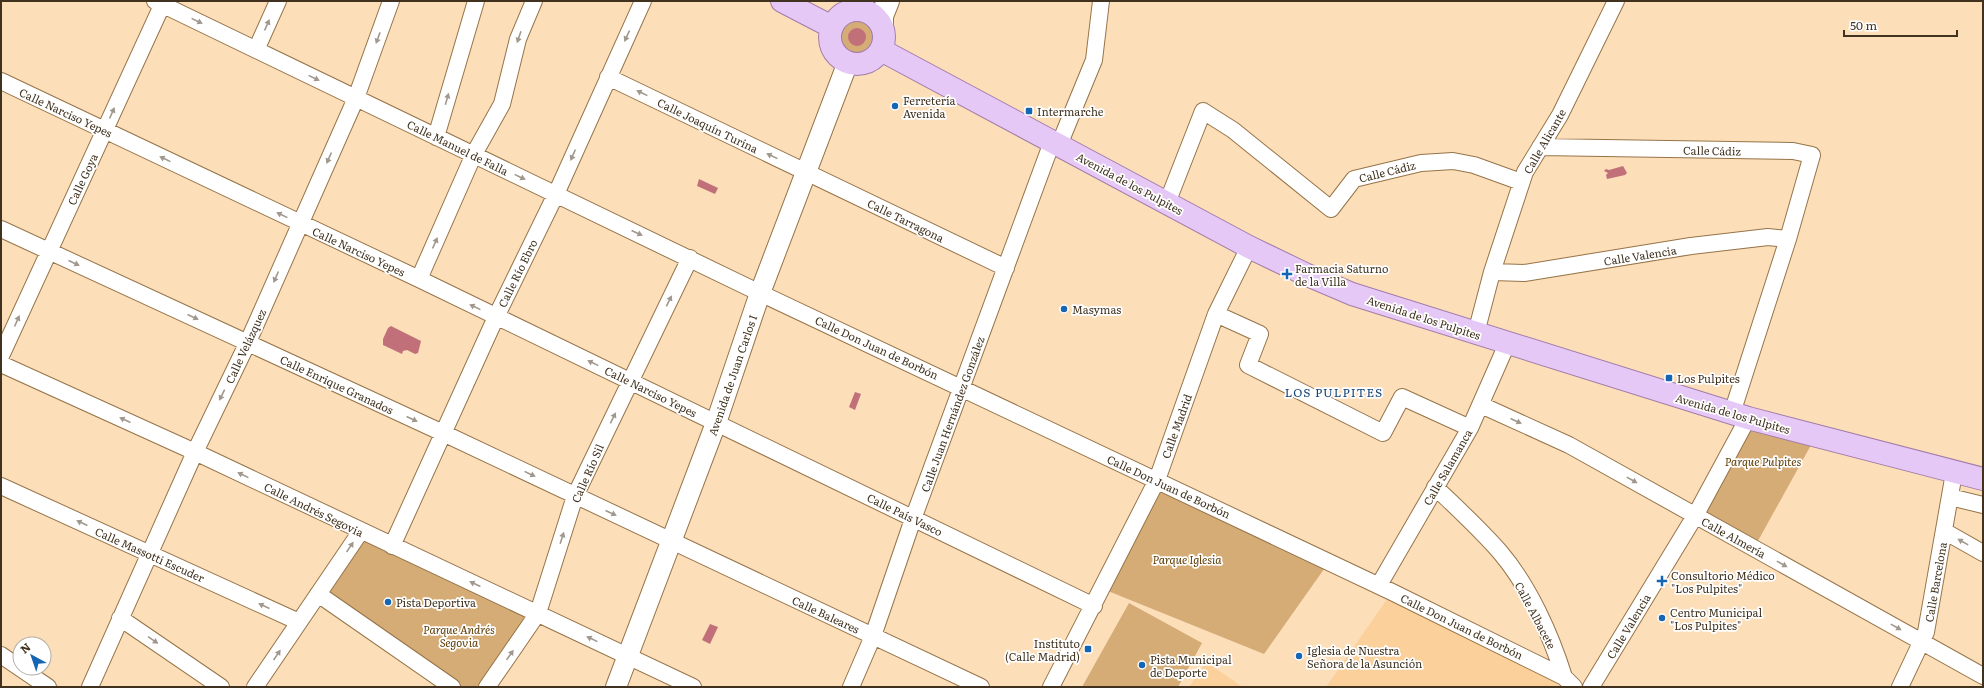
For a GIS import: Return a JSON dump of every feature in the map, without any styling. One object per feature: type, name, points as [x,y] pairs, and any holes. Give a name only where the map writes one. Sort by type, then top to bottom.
[{"type":"main road","points":[[782,1],[832,26]]},
{"type":"main road","points":[[882,25],[872,14],[860,10],[858,6],[839,17],[832,26],[830,39],[832,46],[836,53],[848,62],[857,64],[872,60],[881,50],[884,38],[882,16],[888,1]]},
{"type":"main road","name":"Avenida de los Pulpites","points":[[881,50],[1249,247],[1305,274],[1352,294],[1507,344],[1740,416],[1954,473],[1983,479]]},
{"type":"street","points":[[256,50],[278,1]]},
{"type":"street","name":"Calle Velázquez","points":[[90,687],[195,452],[248,342],[356,98],[391,1]]},
{"type":"street","points":[[436,137],[476,1]]},
{"type":"street","points":[[419,279],[474,154],[502,104],[518,39],[534,1]]},
{"type":"street","name":"Calle Juan Hernández González","points":[[852,687],[873,636],[913,519],[1006,268],[1056,144],[1094,60],[1100,1]]},
{"type":"street","name":"Calle Alicante","points":[[1476,333],[1492,272],[1525,172],[1560,115],[1616,1]]},
{"type":"street","name":"Calle Manuel de Falla","points":[[160,2],[256,50],[760,293]]},
{"type":"street","name":"Calle Goya","points":[[1,356],[105,130],[160,2]]},
{"type":"street","name":"Calle Río Ebro","points":[[392,546],[442,433],[496,317],[556,194],[608,77],[637,3]]},
{"type":"street","name":"Avenida de Juan Carlos I","points":[[616,687],[716,423],[760,293],[807,173],[848,62]]},
{"type":"street","name":"Calle Joaquín Turina","points":[[608,77],[807,173]]},
{"type":"street","name":"Calle Narciso Yepes","points":[[1,81],[419,279],[716,423]]},
{"type":"street","name":"Calle Cádiz","points":[[1166,203],[1203,111],[1233,130],[1331,209],[1354,179],[1421,163],[1453,160],[1474,165],[1522,182]]},
{"type":"street","name":"Calle Cádiz","points":[[1540,147],[1793,151],[1812,155]]},
{"type":"street","name":"Calle Valencia","points":[[1591,687],[1695,516],[1740,416],[1812,155]]},
{"type":"street","name":"Calle Tarragona","points":[[807,173],[1006,268]]},
{"type":"street","name":"Calle Enrique Granados","points":[[1,229],[48,252],[248,342],[672,541]]},
{"type":"street","name":"Calle Valencia","points":[[1492,272],[1524,274],[1691,246],[1768,237],[1788,239]]},
{"type":"street","name":"Calle Madrid","points":[[1052,687],[1157,480],[1216,314],[1249,247]]},
{"type":"street","name":"Calle Río Sil","points":[[488,687],[538,613],[575,496],[690,258]]},
{"type":"street","name":"Calle Don Juan de Borbón","points":[[760,293],[962,387],[1378,585],[1569,682]]},
{"type":"street","points":[[1216,314],[1260,334],[1248,364],[1383,433],[1402,397],[1470,428]]},
{"type":"street","name":"Calle Salamanca","points":[[1378,585],[1470,428],[1507,344]]},
{"type":"street","name":"Calle Andrés Segovia","points":[[1,364],[195,452],[693,687]]},
{"type":"street","name":"Calle Almería","points":[[1481,405],[1569,445],[1983,676]]},
{"type":"street","name":"Calle País Vasco","points":[[716,423],[1094,606]]},
{"type":"street","name":"Calle Barcelona","points":[[1900,687],[1926,632],[1954,473]]},
{"type":"street","name":"Calle Massotti Escuder","points":[[1,486],[300,622]]},
{"type":"street","name":"Calle Albacete","points":[[1435,487],[1501,554],[1513,571],[1529,595],[1555,648],[1569,682]]},
{"type":"street","points":[[1950,497],[1983,505]]},
{"type":"street","points":[[257,686],[360,531]]},
{"type":"street","points":[[1944,531],[1983,553]]},
{"type":"street","name":"Calle Baleares","points":[[672,541],[980,687]]},
{"type":"street","points":[[318,594],[452,687]]},
{"type":"street","points":[[120,618],[221,687]]},
{"type":"street","points":[[1,655],[48,687]]},
{"type":"shaded area","points":[[857,28],[863,31],[866,37],[863,43],[857,46],[851,43],[848,37],[851,31]]},
{"type":"shaded area","points":[[1623,166],[1627,173],[1625,175],[1607,179],[1606,175],[1608,173],[1604,171],[1606,169],[1609,170]]},
{"type":"shaded area","points":[[699,179],[718,188],[715,194],[697,186]]},
{"type":"shaded area","points":[[391,326],[421,341],[418,353],[415,354],[407,350],[403,351],[402,354],[383,345],[383,339],[388,328]]},
{"type":"shaded area","points":[[855,392],[861,394],[855,410],[849,407]]},
{"type":"shaded area","points":[[1392,592],[1574,687],[1326,687]]},
{"type":"shaded area","points":[[710,624],[718,627],[710,644],[702,640]]},
{"type":"shaded area","points":[[1206,662],[1240,685],[1243,687],[1189,687]]},
{"type":"green space","points":[[854,20],[860,20],[864,21],[871,27],[874,37],[873,44],[867,51],[860,54],[854,54],[850,53],[843,47],[840,40],[840,34],[841,30],[847,23]]},
{"type":"green space","name":"Parque Pulpites","points":[[1748,418],[1816,436],[1754,548],[1695,516]]},
{"type":"green space","name":"Parque Iglesia","points":[[1157,480],[1329,562],[1264,654],[1103,589]]},
{"type":"green space","name":"Parque Andrés Segovia","points":[[361,531],[538,613],[487,687],[452,687],[318,594]]},
{"type":"green space","name":"Pista Municipal de Deporte","points":[[1129,603],[1202,643],[1178,687],[1082,687]]},
{"type":"place","name":"Ferretería Avenida","points":[[895,106]]},
{"type":"place","name":"Intermarche","points":[[1029,111]]},
{"type":"place","name":"Farmacia Saturno de la Villa","points":[[1287,274]]},
{"type":"place","name":"Masymas","points":[[1064,309]]},
{"type":"place","name":"Los Pulpites","points":[[1669,378]]},
{"type":"place","name":"Consultorio Médico \"Los Pulpites\"","points":[[1662,581]]},
{"type":"place","name":"Pista Deportiva","points":[[388,602]]},
{"type":"place","name":"Centro Municipal \"Los Pulpites\"","points":[[1662,618]]},
{"type":"place","name":"Instituto (Calle Madrid)","points":[[1088,649]]},
{"type":"place","name":"Iglesia de Nuestra Señora de la Asunción","points":[[1299,656]]},
{"type":"place","name":"Pista Municipal de Deporte","points":[[1142,665]]},
{"type":"district","name":"LOS PULPITES","points":[[1334,392]]}]
